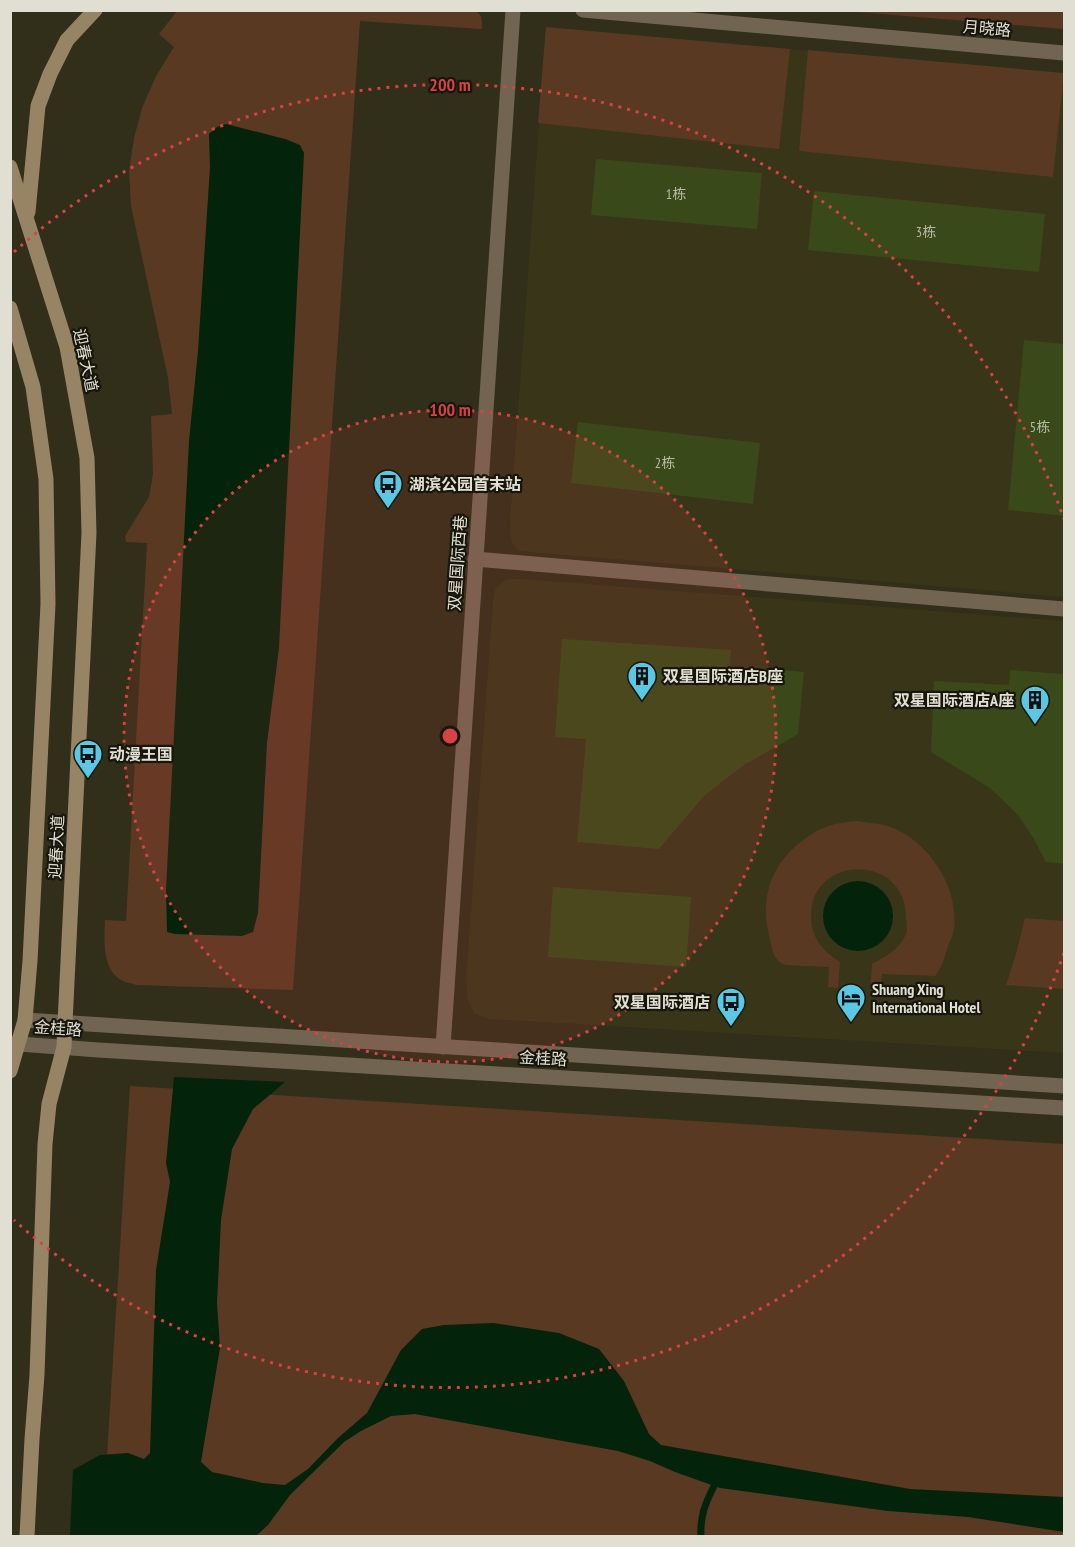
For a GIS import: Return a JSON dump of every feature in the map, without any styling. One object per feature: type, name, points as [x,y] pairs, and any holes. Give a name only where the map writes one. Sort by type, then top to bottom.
[{"type":"main road","points":[[27,218],[38,106],[50,74],[68,39],[95,10]]},
{"type":"main road","name":"迎春大道","points":[[10,167],[67,347],[87,458],[89,533],[65,1023],[63,1047],[49,1104],[45,1144],[37,1376],[27,1536]]},
{"type":"main road","name":"迎春大道","points":[[10,308],[34,399],[46,479],[48,558],[30,961],[25,1020],[10,1071]]},
{"type":"street","name":"双星国际西巷","points":[[443,1047],[513,10]]},
{"type":"street","name":"月晓路","points":[[583,10],[1065,53]]},
{"type":"street","points":[[475,559],[1065,609]]},
{"type":"street","name":"金桂路","points":[[25,1020],[1065,1086]]},
{"type":"street","name":"金桂路","points":[[19,1044],[1065,1108]]},
{"type":"shaded area","points":[[177,11],[476,11],[482,21],[482,29],[360,21],[293,990],[136,985],[123,981],[115,975],[110,969],[106,953],[105,920],[126,921],[147,543],[126,542],[125,536],[149,497],[153,474],[151,416],[172,414],[168,378],[131,206],[129,171],[142,108],[156,76],[174,47],[159,34]]},
{"type":"shaded area","points":[[845,11],[1064,11],[1064,29]]},
{"type":"shaded area","points":[[546,27],[1064,74],[1064,597],[518,551],[511,541],[510,521]]},
{"type":"shaded area","points":[[546,27],[790,49],[779,149],[538,123]]},
{"type":"shaded area","points":[[808,50],[1064,73],[1053,177],[799,151]]},
{"type":"shaded area","points":[[226,124],[285,139],[300,145],[304,153],[279,648],[267,743],[258,913],[253,932],[242,936],[167,932],[166,890],[189,441],[198,351],[210,167],[209,134],[217,127]]},
{"type":"shaded area","name":"双星国际酒店","points":[[508,579],[1064,621],[1064,1053],[489,1019],[474,1013],[468,1000],[466,980],[493,601],[495,590]]},
{"type":"shaded area","points":[[857,821],[898,830],[922,847],[941,871],[952,899],[954,929],[943,962],[935,976],[882,974],[881,992],[870,991],[872,964],[892,952],[900,944],[907,930],[906,916],[901,895],[890,880],[875,872],[857,869],[840,873],[825,882],[814,897],[812,925],[819,944],[840,962],[838,988],[828,987],[829,967],[786,965],[774,955],[767,925],[767,898],[770,885],[782,861],[816,831],[845,822]]},
{"type":"shaded area","points":[[858,881],[871,884],[883,891],[890,903],[893,916],[890,929],[883,941],[871,948],[858,951],[845,948],[833,941],[826,929],[823,916],[826,903],[833,891],[845,884]]},
{"type":"shaded area","points":[[1025,918],[1064,921],[1064,989],[1006,985]]},
{"type":"shaded area","points":[[174,1077],[285,1082],[253,1109],[232,1149],[221,1220],[217,1303],[220,1348],[201,1462],[212,1472],[263,1483],[285,1485],[308,1469],[338,1438],[367,1413],[401,1350],[422,1329],[444,1325],[493,1323],[559,1333],[599,1349],[624,1381],[649,1434],[661,1445],[910,1489],[1064,1497],[1064,1532],[968,1517],[888,1511],[720,1488],[618,1451],[415,1414],[391,1416],[344,1442],[290,1495],[268,1525],[256,1536],[70,1536],[73,1470],[100,1455],[128,1453],[144,1459],[150,1453],[156,1270],[170,1182],[166,1163]]},
{"type":"shaded area","points":[[130,1086],[1064,1144],[1064,1536],[102,1536]]},
{"type":"building","points":[[596,159],[762,173],[757,229],[591,215]]},
{"type":"building","points":[[814,191],[1045,214],[1039,272],[808,250]]},
{"type":"building","points":[[1024,340],[1065,344],[1065,516],[1008,510]]},
{"type":"building","points":[[578,422],[760,443],[753,504],[571,483]]},
{"type":"building","points":[[562,639],[731,650],[730,666],[804,672],[798,734],[741,767],[704,796],[659,849],[577,842],[586,739],[555,737]]},
{"type":"building","points":[[1010,670],[1065,674],[1065,864],[1046,862],[1018,815],[990,788],[931,752],[934,681],[1009,685]]},
{"type":"building","points":[[553,887],[691,897],[686,967],[548,957]]},
{"type":"waterway","points":[[701,1536],[704,1510],[714,1486]]},
{"type":"place","name":"湖滨公园首末站","points":[[388,510]]},
{"type":"place","name":"双星国际酒店B座","points":[[642,702]]},
{"type":"place","name":"双星国际酒店A座","points":[[1035,726]]},
{"type":"place","name":"动漫王国","points":[[88,780]]},
{"type":"place","name":"Shuang Xing International Hotel","points":[[851,1024]]},
{"type":"place","name":"双星国际酒店","points":[[731,1028]]}]
